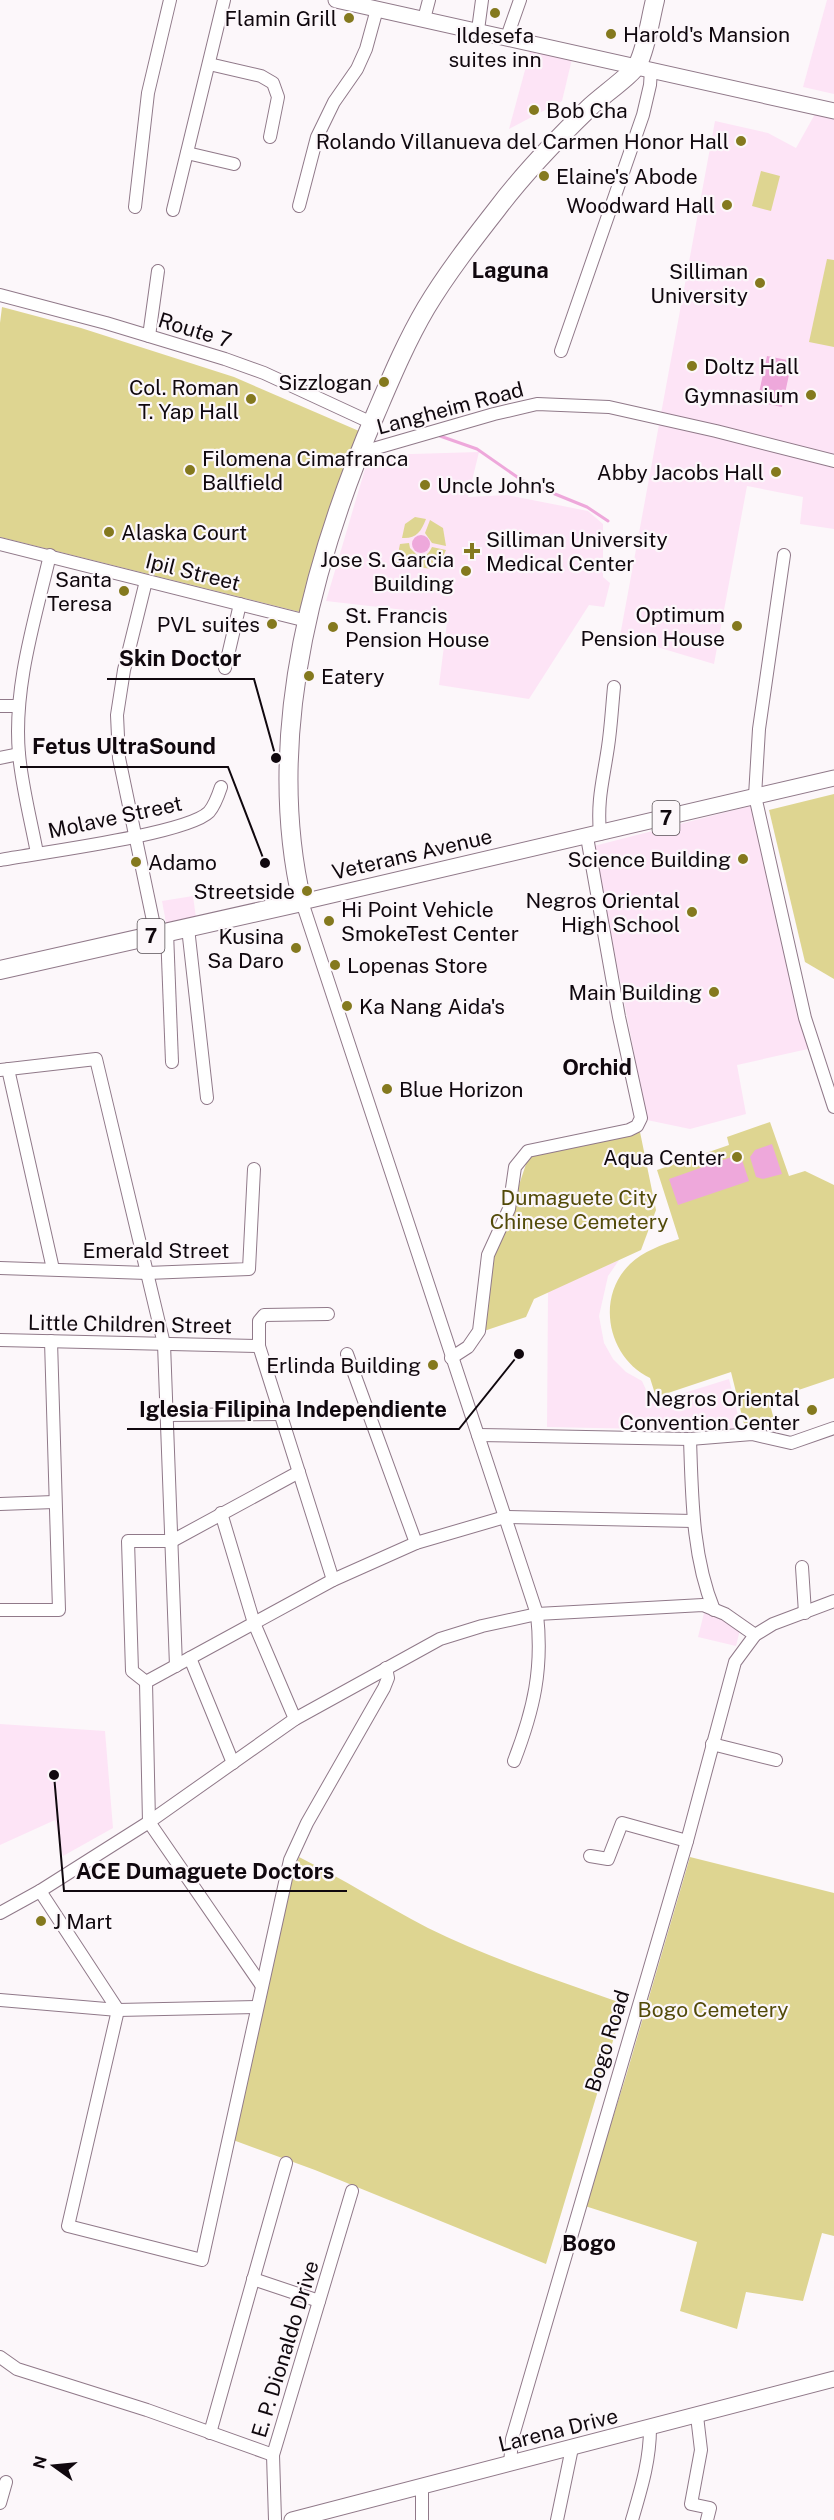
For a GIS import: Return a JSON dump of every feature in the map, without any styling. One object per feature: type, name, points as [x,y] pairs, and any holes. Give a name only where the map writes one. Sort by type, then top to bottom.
[{"type":"highway","points":[[302,902],[291,848],[288,789],[294,695],[307,621],[328,543],[359,453],[409,340],[446,277],[498,206],[569,129],[610,89],[644,68],[655,0]]},
{"type":"highway","name":"Veterans Avenue","points":[[0,970],[302,902]]},
{"type":"main road","points":[[336,0],[834,111]]},
{"type":"main road","name":"Veterans Avenue","points":[[302,902],[834,778]]},
{"type":"main road","name":"Larena Drive","points":[[292,2520],[331,2515],[422,2486],[834,2379]]},
{"type":"street","points":[[135,207],[148,93],[170,0]]},
{"type":"street","points":[[173,210],[224,0]]},
{"type":"street","points":[[424,19],[429,0]]},
{"type":"street","points":[[477,30],[482,0]]},
{"type":"street","points":[[507,37],[520,0]]},
{"type":"street","points":[[299,206],[317,137],[334,102],[357,69],[366,49],[377,9]]},
{"type":"street","points":[[209,64],[261,76],[273,83],[278,97],[270,137]]},
{"type":"street","points":[[561,351],[644,115],[650,85],[644,68]]},
{"type":"street","points":[[187,153],[234,164]]},
{"type":"street","points":[[149,336],[158,271]]},
{"type":"street","name":"Route 7","points":[[0,295],[149,336],[264,373],[372,423]]},
{"type":"street","name":"Langheim Road","points":[[359,453],[537,404],[609,407],[834,461]]},
{"type":"street","name":"Ipil Street","points":[[0,544],[307,621]]},
{"type":"street","points":[[37,853],[19,754],[19,706],[28,647],[50,555]]},
{"type":"street","points":[[784,555],[759,729],[755,796],[806,1018],[834,1107]]},
{"type":"street","points":[[146,581],[124,670],[117,715],[119,758],[134,836],[162,934],[172,1062]]},
{"type":"street","points":[[225,668],[240,604]]},
{"type":"street","points":[[451,1358],[468,1347],[479,1331],[488,1254],[509,1209],[515,1167],[528,1151],[629,1130],[637,1126],[641,1118],[619,1017],[593,836],[600,782],[608,748],[614,687]]},
{"type":"street","points":[[0,705],[19,706]]},
{"type":"street","points":[[0,758],[19,754]]},
{"type":"street","name":"Molave Street","points":[[0,860],[134,836],[196,820],[208,812],[221,787]]},
{"type":"street","points":[[302,902],[537,1614],[540,1658],[538,1681],[526,1729],[514,1761]]},
{"type":"street","points":[[188,928],[207,1098]]},
{"type":"street","points":[[53,1269],[4,1069],[96,1059],[164,1344],[176,1666]]},
{"type":"street","name":"Emerald Street","points":[[0,1268],[147,1273],[249,1269],[254,1169]]},
{"type":"street","points":[[327,1314],[264,1315],[260,1321],[259,1346],[333,1580]]},
{"type":"street","name":"Little Children Street","points":[[0,1340],[259,1346]]},
{"type":"street","points":[[0,1610],[58,1610],[51,1341]]},
{"type":"street","points":[[348,1354],[416,1543]]},
{"type":"street","points":[[166,1415],[280,1414]]},
{"type":"street","points":[[478,1436],[690,1439],[753,1434],[791,1443],[834,1428]]},
{"type":"street","points":[[690,1439],[693,1521],[705,1588],[714,1610]]},
{"type":"street","points":[[146,1682],[132,1671],[128,1541],[171,1541],[299,1472]]},
{"type":"street","points":[[0,1504],[54,1502]]},
{"type":"street","points":[[221,1513],[254,1623],[296,1719]]},
{"type":"street","points":[[146,1682],[333,1580],[416,1543],[505,1517],[693,1521]]},
{"type":"street","points":[[802,1567],[805,1613]]},
{"type":"street","points":[[0,1913],[40,1891],[149,1822],[296,1719],[440,1639],[482,1626],[537,1614],[703,1605],[738,1622],[755,1635],[773,1624],[834,1601]]},
{"type":"street","name":"Bogo Road","points":[[510,2464],[512,2439],[687,1841],[735,1662],[755,1635]]},
{"type":"street","points":[[190,1658],[233,1763]]},
{"type":"street","points":[[40,1891],[118,2010],[68,2226],[202,2260],[256,2007],[278,1925],[290,1860],[307,1823],[384,1688],[388,1678],[386,1668]]},
{"type":"street","points":[[146,1682],[149,1822],[262,1986]]},
{"type":"street","points":[[712,1744],[776,1760]]},
{"type":"street","points":[[590,1856],[608,1859],[620,1826],[624,1823],[687,1841]]},
{"type":"street","points":[[0,2000],[118,2010],[256,2007]]},
{"type":"street","points":[[210,2433],[286,2163]]},
{"type":"street","name":"E. P. Dionaldo Drive","points":[[274,2520],[273,2456],[352,2191]]},
{"type":"street","points":[[253,2279],[319,2301]]},
{"type":"street","points":[[0,2357],[17,2369],[147,2410],[273,2456]]},
{"type":"street","points":[[697,2416],[700,2450],[691,2504],[710,2508],[707,2520]]},
{"type":"street","points":[[632,2520],[646,2471],[650,2448],[650,2428]]},
{"type":"street","points":[[557,2520],[572,2448]]},
{"type":"street","points":[[0,2503],[6,2482]]},
{"type":"street","points":[[422,2486],[422,2520]]},
{"type":"shaded area","points":[[827,0],[834,0],[834,94],[803,87]]},
{"type":"shaded area","points":[[531,48],[572,59],[562,101],[509,129]]},
{"type":"shaded area","name":"Silliman University","points":[[815,114],[834,118],[834,529],[800,524],[803,497],[747,486],[714,664],[620,636],[715,121],[768,133],[796,148]]},
{"type":"shaded area","points":[[767,356],[792,361],[782,407],[757,402]]},
{"type":"shaded area","name":"Silliman University Medical Center","points":[[479,452],[468,497],[507,495],[588,511],[603,524],[603,577],[610,583],[604,607],[589,605],[529,699],[439,685],[448,615],[326,601],[365,469],[378,455]]},
{"type":"shaded area","points":[[421,535],[427,538],[430,544],[427,550],[421,553],[415,550],[412,544],[415,538]]},
{"type":"shaded area","name":"Negros Oriental High School","points":[[754,805],[808,1049],[737,1065],[746,1114],[690,1129],[647,1120],[594,846]]},
{"type":"shaded area","points":[[193,896],[196,918],[166,923],[162,901]]},
{"type":"shaded area","points":[[772,1144],[782,1174],[763,1179],[756,1177],[750,1157],[755,1150]]},
{"type":"shaded area","points":[[740,1154],[749,1181],[678,1205],[669,1179]]},
{"type":"shaded area","points":[[619,1260],[608,1276],[599,1316],[604,1343],[613,1359],[626,1372],[642,1381],[652,1403],[729,1379],[742,1431],[547,1427],[548,1292]]},
{"type":"shaded area","points":[[704,1613],[730,1622],[740,1630],[736,1646],[698,1637]]},
{"type":"shaded area","points":[[0,1724],[105,1731],[113,1828],[63,1856],[55,1820],[0,1845]]},
{"type":"green space","points":[[761,171],[780,176],[771,211],[752,206]]},
{"type":"green space","points":[[827,259],[834,260],[834,347],[809,342]]},
{"type":"green space","points":[[2,307],[81,328],[234,377],[359,431],[300,612],[0,537],[0,323]]},
{"type":"green space","points":[[415,517],[426,519],[422,528],[414,536],[402,538],[405,524]]},
{"type":"green space","points":[[430,520],[443,528],[446,546],[432,543],[425,533]]},
{"type":"green space","points":[[409,543],[410,548],[418,556],[412,566],[396,563],[400,544]]},
{"type":"green space","points":[[432,547],[446,550],[440,563],[432,569],[418,567],[422,560]]},
{"type":"green space","points":[[834,794],[834,979],[805,962],[769,810]]},
{"type":"green space","points":[[770,1122],[789,1176],[805,1171],[834,1185],[834,1378],[769,1400],[775,1424],[746,1432],[731,1372],[656,1397],[650,1378],[624,1357],[616,1342],[611,1326],[610,1310],[612,1293],[619,1278],[630,1264],[647,1252],[679,1239],[657,1170],[729,1145],[727,1137]]},
{"type":"green space","name":"Dumaguete City Chinese Cemetery","points":[[640,1132],[656,1210],[641,1250],[534,1299],[526,1317],[484,1331],[493,1250],[506,1224],[529,1155]]},
{"type":"green space","points":[[299,1857],[428,1928],[476,1950],[624,2004],[546,2264],[315,2170],[233,2140],[268,1962]]},
{"type":"green space","name":"Bogo Cemetery","points":[[690,1857],[834,1893],[834,2236],[822,2233],[803,2301],[746,2292],[737,2329],[680,2311],[697,2242],[585,2206],[626,2076]]},
{"type":"waterway","points":[[440,436],[477,449],[523,481],[587,507],[608,521]]},
{"type":"place","name":"Ildesefa suites inn","points":[[495,13]]},
{"type":"place","name":"Flamin Grill","points":[[349,18]]},
{"type":"place","name":"Harold's Mansion","points":[[611,34]]},
{"type":"place","name":"Bob Cha","points":[[534,110]]},
{"type":"place","name":"Rolando Villanueva del Carmen Honor Hall","points":[[741,141]]},
{"type":"place","name":"Elaine's Abode","points":[[544,176]]},
{"type":"place","name":"Woodward Hall","points":[[727,205]]},
{"type":"place","name":"Silliman University","points":[[760,283]]},
{"type":"place","name":"Doltz Hall","points":[[692,366]]},
{"type":"place","name":"Sizzlogan","points":[[384,382]]},
{"type":"place","name":"Gymnasium","points":[[811,395]]},
{"type":"place","name":"Col. Roman T. Yap Hall","points":[[251,399]]},
{"type":"place","name":"Filomena Cimafranca Ballfield","points":[[190,470]]},
{"type":"place","name":"Abby Jacobs Hall","points":[[776,472]]},
{"type":"place","name":"Uncle John's","points":[[425,485]]},
{"type":"place","name":"Alaska Court","points":[[109,532]]},
{"type":"place","name":"Silliman University Medical Center","points":[[472,551]]},
{"type":"place","name":"Jose S. Garcia Building","points":[[466,571]]},
{"type":"place","name":"Santa Teresa","points":[[124,591]]},
{"type":"place","name":"PVL suites","points":[[272,624]]},
{"type":"place","name":"Optimum Pension House","points":[[737,626]]},
{"type":"place","name":"St. Francis Pension House","points":[[333,627]]},
{"type":"place","name":"Eatery","points":[[309,676]]},
{"type":"place","name":"Skin Doctor","points":[[276,758]]},
{"type":"place","name":"Science Building","points":[[743,859]]},
{"type":"place","name":"Adamo","points":[[136,862]]},
{"type":"place","name":"Fetus UltraSound","points":[[265,863]]},
{"type":"place","name":"Streetside","points":[[307,891]]},
{"type":"place","name":"Negros Oriental High School","points":[[692,912]]},
{"type":"place","name":"Hi Point Vehicle SmokeTest Center","points":[[329,921]]},
{"type":"place","name":"Kusina Sa Daro","points":[[296,948]]},
{"type":"place","name":"Lopenas Store","points":[[335,965]]},
{"type":"place","name":"Main Building","points":[[714,992]]},
{"type":"place","name":"Ka Nang Aida's","points":[[347,1006]]},
{"type":"place","name":"Blue Horizon","points":[[387,1089]]},
{"type":"place","name":"Aqua Center","points":[[737,1157]]},
{"type":"place","name":"Iglesia Filipina Independiente","points":[[519,1354]]},
{"type":"place","name":"Erlinda Building","points":[[433,1365]]},
{"type":"place","name":"Negros Oriental Convention Center","points":[[812,1410]]},
{"type":"place","name":"ACE Dumaguete Doctors","points":[[54,1775]]},
{"type":"place","name":"J Mart","points":[[41,1921]]},
{"type":"district","name":"Laguna","points":[[510,270]]},
{"type":"district","name":"Orchid","points":[[597,1067]]},
{"type":"district","name":"Bogo","points":[[589,2243]]}]
